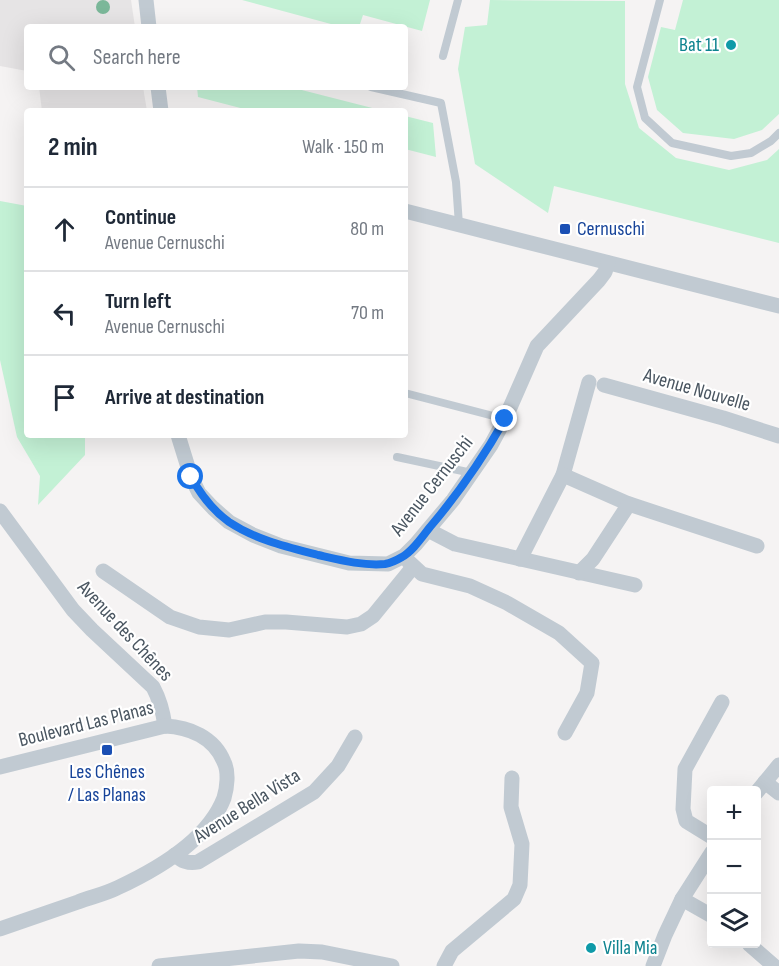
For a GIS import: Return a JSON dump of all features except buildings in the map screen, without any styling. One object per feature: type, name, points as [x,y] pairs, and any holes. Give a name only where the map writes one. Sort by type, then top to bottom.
[{"type":"street","points":[[146,0],[150,24]]},
{"type":"street","points":[[158,90],[161,108]]},
{"type":"street","points":[[408,212],[779,306]]},
{"type":"street","name":"Avenue Cernuschi","points":[[179,438],[191,477],[199,493],[229,522],[253,535],[281,546],[349,562],[388,564],[409,561],[428,531],[453,500],[491,445],[537,346],[599,280],[608,263]]},
{"type":"street","name":"Avenue Nouvelle","points":[[563,475],[596,383],[779,436]]},
{"type":"street","points":[[520,559],[563,475],[629,504],[757,546]]},
{"type":"street","points":[[579,573],[593,559],[629,504]]},
{"type":"street","name":"Avenue des Chênes","points":[[0,511],[73,610],[153,687],[161,706],[165,726]]},
{"type":"street","points":[[428,531],[455,544],[634,585]]},
{"type":"street","points":[[103,571],[170,617],[199,627],[229,630],[265,622],[347,627],[361,624],[373,616],[409,561],[422,574],[470,586],[507,603],[559,633],[592,663],[587,693],[565,733]]},
{"type":"street","points":[[707,834],[686,821],[683,809],[685,769],[722,702]]},
{"type":"street","name":"Boulevard Las Planas","points":[[0,767],[165,726],[180,727],[208,740],[225,763],[227,778],[226,791],[220,808],[198,835],[154,869],[116,888],[0,929]]},
{"type":"street","name":"Avenue Bella Vista","points":[[175,855],[182,861],[191,863],[198,861],[314,792],[338,766],[355,737]]},
{"type":"street","points":[[779,765],[761,787],[779,793]]},
{"type":"street","points":[[444,966],[453,951],[514,899],[520,885],[522,844],[511,807],[512,778]]},
{"type":"street","points":[[653,966],[682,899],[707,858]]},
{"type":"street","points":[[682,899],[707,914]]},
{"type":"street","points":[[754,948],[774,966]]},
{"type":"street","points":[[159,966],[299,951],[322,952],[392,966]]},
{"type":"lane","points":[[443,56],[458,0]]},
{"type":"lane","points":[[660,0],[638,87],[645,118],[672,143],[731,156],[752,153],[779,133]]},
{"type":"lane","points":[[384,90],[441,103],[456,182],[459,225]]},
{"type":"lane","points":[[408,394],[505,419]]},
{"type":"lane","points":[[397,457],[472,473]]},
{"type":"shaded area","points":[[0,0],[131,0],[135,24],[24,24],[24,70],[0,66]]},
{"type":"shaded area","points":[[39,90],[144,90],[146,108],[42,108]]},
{"type":"green space","points":[[242,0],[430,0],[422,31],[408,27],[408,24],[396,24],[363,15],[360,24],[331,24]]},
{"type":"green space","points":[[490,0],[625,1],[625,84],[639,128],[676,158],[729,170],[767,160],[779,149],[779,243],[554,186],[548,213],[475,164],[458,69],[465,27],[487,25]]},
{"type":"green space","points":[[683,0],[779,0],[779,114],[762,130],[734,139],[683,133],[657,110],[648,77],[661,27],[675,30]]},
{"type":"green space","points":[[197,90],[302,90],[372,108],[240,108],[198,97]]},
{"type":"green space","points":[[408,117],[433,123],[436,157],[408,150]]},
{"type":"green space","points":[[0,201],[24,205],[24,438],[85,438],[85,455],[38,505],[40,476],[17,437],[0,360]]},
{"type":"place","name":"Bat 11","points":[[731,45]]},
{"type":"place","name":"Cernuschi","points":[[565,229]]},
{"type":"place","name":"Les Chênes / Las Planas","points":[[107,750]]},
{"type":"place","name":"Villa Mia","points":[[591,948]]},
{"type":"route","points":[[191,477],[199,493],[213,508],[229,522],[253,535],[281,546],[349,562],[388,564],[404,556],[417,544],[453,500],[491,445],[505,419]]}]
